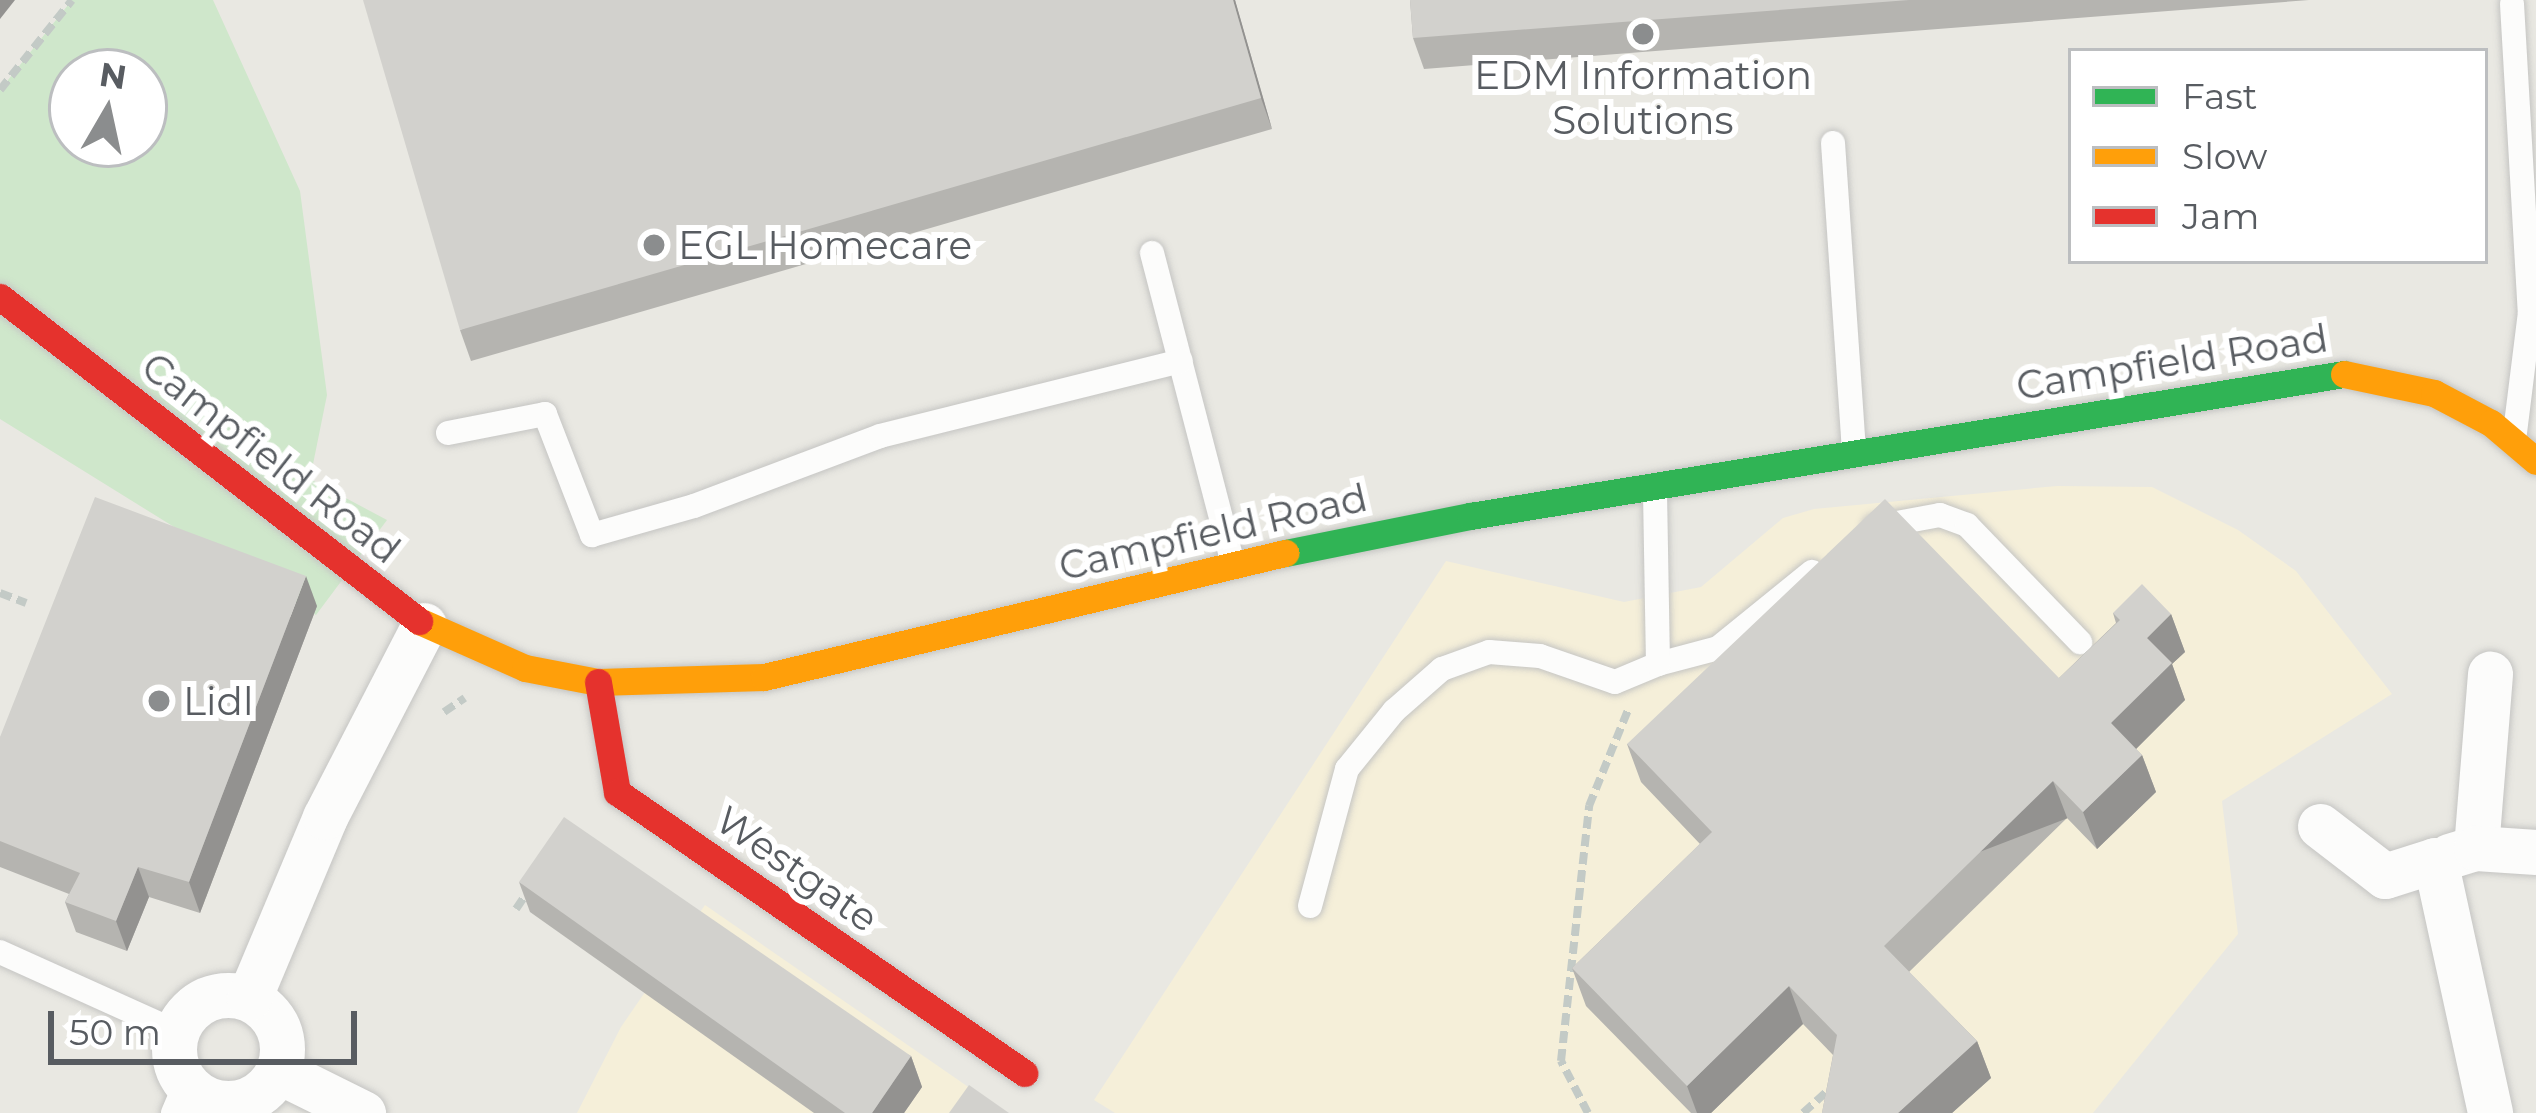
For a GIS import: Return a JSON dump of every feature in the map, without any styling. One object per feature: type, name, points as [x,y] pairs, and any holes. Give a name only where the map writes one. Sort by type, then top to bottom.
[{"type":"street","name":"Campfield Road","points":[[0,297],[424,625],[525,668],[598,682],[764,677],[1233,564],[1655,485],[2338,373],[2434,392],[2514,441],[2536,461]]},
{"type":"street","points":[[249,998],[325,817],[424,625]]},
{"type":"street","points":[[2490,674],[2456,854],[2490,1113]]},
{"type":"street","name":"Westgate","points":[[598,682],[616,792],[1024,1073]]},
{"type":"street","points":[[2320,826],[2385,875],[2456,854],[2536,852]]},
{"type":"street","points":[[207,998],[249,998],[281,1037],[278,1071],[252,1099],[201,1104],[173,1058],[175,1031],[207,998]]},
{"type":"street","points":[[278,1071],[363,1113]]},
{"type":"lane","points":[[2512,4],[2530,312],[2514,441]]},
{"type":"lane","points":[[1833,143],[1854,452]]},
{"type":"lane","points":[[1152,253],[1233,564]]},
{"type":"lane","points":[[448,433],[545,414],[592,535],[694,506],[880,436],[1180,361]]},
{"type":"lane","points":[[1651,667],[1655,485]]},
{"type":"lane","points":[[1310,906],[1347,770],[1394,711],[1442,669],[1489,652],[1540,656],[1615,682],[1718,648],[1846,544],[1890,520],[1940,515],[1967,525],[2080,642]]},
{"type":"lane","points":[[0,952],[175,1031]]},
{"type":"path","points":[[0,90],[72,0]]},
{"type":"path","points":[[0,593],[26,603]]},
{"type":"path","points":[[1588,1113],[1561,1061],[1589,806],[1651,667]]},
{"type":"path","points":[[444,712],[473,697]]},
{"type":"path","points":[[516,909],[543,872]]},
{"type":"path","points":[[1803,1113],[1844,1075]]},
{"type":"shaded area","points":[[2057,486],[2152,487],[2238,530],[2296,571],[2392,694],[2222,801],[2238,934],[2093,1113],[1115,1113],[1094,1100],[1446,561],[1624,602],[1701,587],[1783,518],[1814,509]]},
{"type":"shaded area","points":[[705,905],[1006,1113],[577,1113],[621,1027]]},
{"type":"green space","points":[[72,0],[213,0],[300,191],[327,395],[310,479],[387,520],[316,615],[0,419],[0,90]]},
{"type":"building","name":"EGL Homecare","points":[[363,0],[1233,0],[1261,98],[460,330]]},
{"type":"building","points":[[1410,0],[1909,0],[1413,38]]},
{"type":"building","name":"Lidl","points":[[95,497],[306,576],[189,882],[138,867],[116,921],[65,902],[80,873],[0,841],[0,737]]},
{"type":"building","points":[[1885,499],[2059,678],[2120,620],[2113,613],[2142,584],[2171,614],[2147,638],[2172,663],[2111,723],[2142,755],[2083,812],[2053,781],[1884,946],[1977,1041],[1898,1113],[1822,1113],[1837,1035],[1789,986],[1687,1086],[1572,968],[1712,832],[1627,744]]},
{"type":"building","points":[[564,817],[911,1056],[872,1113],[845,1113],[519,882]]},
{"type":"building","points":[[969,1085],[1009,1113],[949,1113]]},
{"type":"traffic: fast","points":[[1285,553],[1470,516],[2344,374]]},
{"type":"traffic: slow","points":[[2344,374],[2434,393],[2491,423],[2536,461]]},
{"type":"traffic: slow","points":[[419,621],[525,668],[598,682],[764,677],[1285,553]]},
{"type":"traffic: jam","points":[[0,297],[419,621]]},
{"type":"traffic: jam","points":[[598,682],[617,792],[1025,1073]]},
{"type":"place","name":"EDM Information Solutions","points":[[1643,34]]},
{"type":"place","name":"EGL Homecare","points":[[654,245]]},
{"type":"place","name":"Lidl","points":[[159,701]]}]
